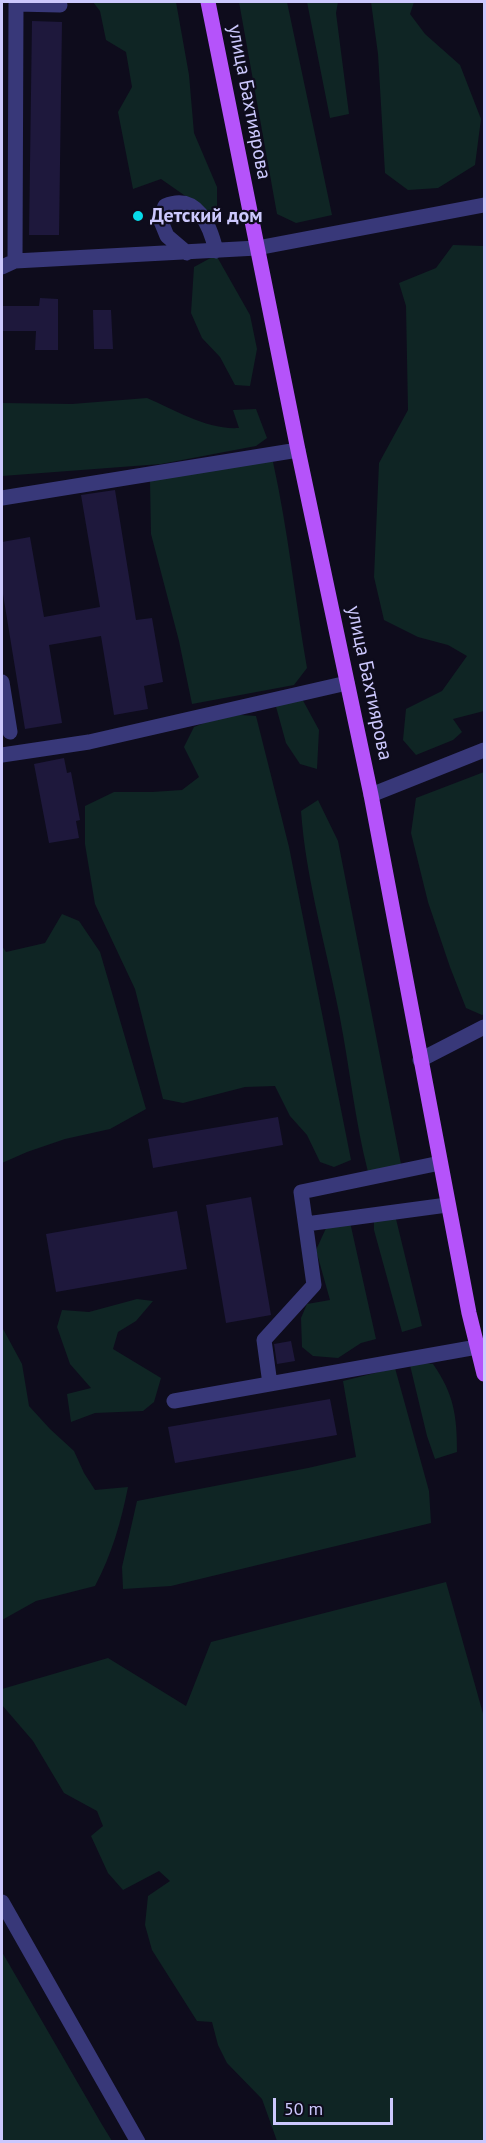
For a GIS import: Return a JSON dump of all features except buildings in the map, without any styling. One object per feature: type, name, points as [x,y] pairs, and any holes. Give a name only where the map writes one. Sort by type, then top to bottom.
[{"type":"main road","name":"улица Бахтиярова","points":[[208,2],[298,450],[371,795],[447,1205],[484,1374]]},
{"type":"street","points":[[60,4],[16,4],[8,264],[257,248],[484,205]]},
{"type":"street","points":[[187,253],[167,236],[160,219],[165,206],[177,201],[192,206],[203,218],[212,234],[216,251]]},
{"type":"street","points":[[2,498],[298,450]]},
{"type":"street","points":[[2,682],[9,732]]},
{"type":"street","points":[[2,755],[89,742],[347,683]]},
{"type":"street","points":[[371,795],[484,750]]},
{"type":"street","points":[[420,1060],[484,1027]]},
{"type":"street","points":[[270,1384],[264,1340],[314,1285],[301,1192],[440,1163]]},
{"type":"street","points":[[306,1224],[447,1205]]},
{"type":"street","points":[[174,1401],[477,1347]]},
{"type":"street","points":[[2,1902],[138,2142]]},
{"type":"green space","points":[[93,2],[176,2],[189,75],[194,133],[217,187],[217,218],[161,179],[133,189],[118,112],[132,87],[126,52],[106,40],[100,11]]},
{"type":"green space","points":[[239,2],[287,2],[332,215],[296,223],[277,214]]},
{"type":"green space","points":[[307,2],[338,2],[336,13],[349,114],[330,118]]},
{"type":"green space","points":[[371,2],[414,2],[410,14],[425,34],[460,65],[481,119],[475,165],[438,188],[408,190],[385,173],[378,54]]},
{"type":"green space","points":[[453,245],[484,246],[484,711],[453,719],[462,732],[453,740],[416,755],[403,740],[406,709],[442,691],[467,656],[448,645],[418,637],[384,620],[374,577],[379,463],[408,410],[406,306],[399,283],[436,268]]},
{"type":"green space","points":[[216,255],[250,315],[257,349],[250,386],[235,385],[220,357],[202,338],[191,313],[194,267]]},
{"type":"green space","points":[[147,398],[203,423],[227,428],[239,428],[233,410],[256,409],[267,438],[256,446],[161,464],[2,476],[2,403],[72,404]]},
{"type":"green space","points":[[246,459],[273,462],[307,668],[294,685],[192,704],[179,641],[151,534],[150,481]]},
{"type":"green space","points":[[300,695],[319,730],[317,769],[300,764],[286,743],[275,703]]},
{"type":"green space","points":[[227,714],[256,716],[289,847],[351,1160],[334,1167],[320,1162],[307,1135],[290,1116],[275,1086],[245,1087],[183,1103],[163,1099],[135,989],[95,904],[85,844],[85,806],[114,792],[182,790],[199,777],[184,747],[194,727]]},
{"type":"green space","points":[[484,772],[484,1014],[482,1015],[466,1008],[450,967],[428,902],[411,833],[416,798]]},
{"type":"green space","points":[[318,800],[338,841],[401,1164],[368,1172],[340,1018],[307,863],[301,811]]},
{"type":"green space","points":[[62,914],[79,921],[100,952],[146,1109],[110,1129],[65,1139],[2,1163],[2,946],[6,952],[45,943]]},
{"type":"green space","points":[[374,1217],[396,1219],[422,1326],[402,1332],[374,1230]]},
{"type":"green space","points":[[350,1222],[376,1339],[361,1343],[338,1358],[313,1356],[302,1347],[301,1318],[307,1304],[330,1300],[316,1250],[327,1226]]},
{"type":"green space","points":[[137,1299],[153,1301],[136,1321],[118,1332],[113,1349],[161,1378],[154,1402],[143,1411],[95,1413],[71,1422],[67,1394],[91,1388],[70,1364],[57,1327],[62,1310],[89,1312]]},
{"type":"green space","points":[[2,1327],[22,1364],[29,1406],[74,1451],[95,1490],[128,1487],[115,1538],[95,1586],[36,1601],[2,1620]]},
{"type":"green space","points":[[409,1361],[433,1364],[446,1385],[455,1416],[457,1452],[435,1459],[427,1436]]},
{"type":"green space","points":[[395,1368],[429,1491],[431,1523],[171,1586],[123,1589],[122,1567],[137,1501],[356,1457],[343,1381]]},
{"type":"green space","points":[[446,1582],[484,1717],[484,2141],[277,2141],[262,2099],[227,2063],[218,2045],[212,2022],[197,2021],[152,1950],[145,1925],[148,1896],[170,1881],[159,1871],[123,1890],[108,1873],[91,1836],[103,1826],[97,1811],[64,1793],[33,1741],[2,1705],[2,1689],[108,1658],[186,1706],[211,1642]]},
{"type":"green space","points":[[2,1952],[101,2123],[112,2141],[2,2141]]},
{"type":"place","name":"Детский дом","points":[[138,216]]}]
